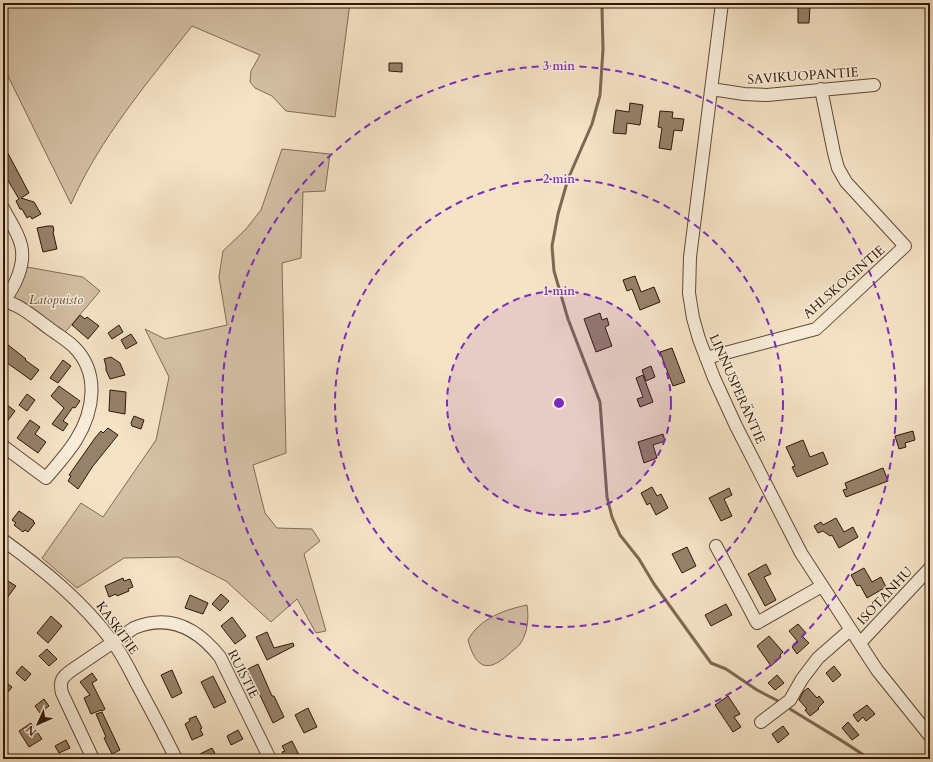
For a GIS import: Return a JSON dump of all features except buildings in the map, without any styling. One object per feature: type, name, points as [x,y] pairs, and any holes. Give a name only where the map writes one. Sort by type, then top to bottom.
[{"type":"street","name":"LINNUSPERÄNTIE","points":[[722,3],[690,257],[689,293],[693,318],[706,358],[736,426],[801,553],[877,670],[930,736]]},
{"type":"street","name":"SAVIKUOPANTIE","points":[[711,89],[744,94],[767,94],[874,85]]},
{"type":"street","name":"AHLSKOGINTIE","points":[[706,358],[816,329],[905,246],[846,182],[838,168],[822,90]]},
{"type":"street","points":[[3,208],[19,239],[22,256],[21,266],[15,282],[4,301],[16,306],[74,348],[84,360],[91,377],[92,398],[87,417],[76,440],[46,478],[3,446]]},
{"type":"street","name":"KASKITIE","points":[[3,540],[63,587],[86,609],[109,645],[134,678],[176,759]]},
{"type":"street","points":[[716,546],[757,624],[822,586]]},
{"type":"street","name":"ISOTANHU","points":[[860,643],[930,568]]},
{"type":"street","name":"RUISTIE","points":[[93,759],[62,693],[60,686],[62,680],[65,676],[134,628],[156,622],[179,625],[192,630],[212,647],[220,657],[270,759]]},
{"type":"street","points":[[761,722],[790,700],[802,679],[818,658],[850,630]]},
{"type":"green space","points":[[3,3],[350,3],[335,117],[286,111],[272,96],[255,88],[250,82],[251,71],[260,55],[192,26],[110,133],[71,204],[3,66]]},
{"type":"green space","points":[[282,149],[330,154],[325,191],[303,192],[301,258],[282,263],[286,453],[253,465],[265,513],[277,528],[312,529],[320,541],[304,554],[326,631],[316,633],[297,599],[271,622],[226,581],[178,557],[124,558],[77,588],[42,558],[81,503],[103,517],[156,440],[169,377],[145,329],[165,339],[227,325],[219,277],[223,251],[246,229],[261,210]]},
{"type":"green space","name":"Latopuisto","points":[[21,266],[83,277],[100,291],[61,337],[33,318],[10,294]]},
{"type":"green space","points":[[527,605],[528,620],[523,640],[501,660],[488,666],[482,665],[474,656],[468,640],[473,632],[493,616],[501,612]]},
{"type":"waterway","points":[[604,3],[602,9],[603,49],[600,95],[592,124],[568,179],[558,214],[552,246],[554,271],[568,319],[600,402],[607,497],[612,517],[620,535],[639,559],[654,584],[711,663],[726,669],[757,690],[782,703]]},
{"type":"waterway","points":[[787,707],[869,759]]}]
